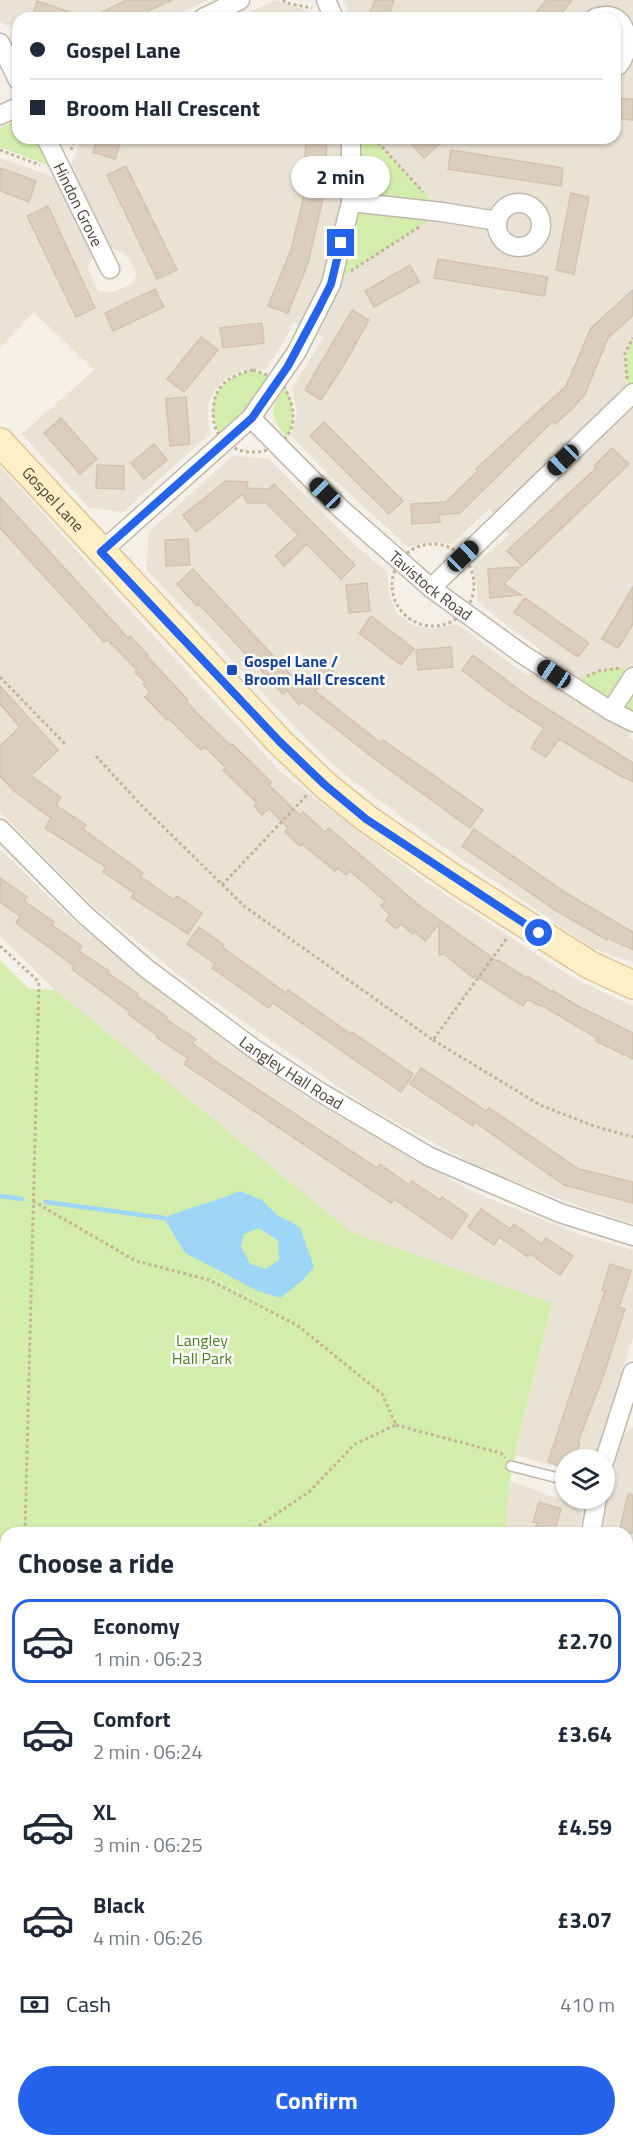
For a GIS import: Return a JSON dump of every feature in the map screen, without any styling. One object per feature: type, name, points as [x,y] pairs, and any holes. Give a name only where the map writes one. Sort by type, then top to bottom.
[{"type":"street","points":[[215,12],[240,0]]},
{"type":"street","points":[[621,20],[633,33],[632,52],[621,65]]},
{"type":"street","points":[[0,43],[12,68]]},
{"type":"street","name":"Hindon Grove","points":[[49,144],[110,269]]},
{"type":"street","points":[[101,552],[252,418],[296,353],[331,284],[351,202],[351,144]]},
{"type":"street","points":[[351,202],[498,221]]},
{"type":"street","points":[[431,588],[632,394]]},
{"type":"street","name":"Tavistock Road","points":[[252,418],[340,508],[431,588],[522,654],[611,711],[633,722]]},
{"type":"street","name":"Gospel Lane","points":[[0,442],[280,742],[321,781],[366,819],[519,920],[590,965],[633,985]]},
{"type":"street","points":[[611,711],[629,673]]},
{"type":"street","name":"Langley Hall Road","points":[[0,828],[84,914],[147,969],[253,1048],[320,1092],[430,1157],[560,1213],[633,1236]]},
{"type":"street","points":[[609,1449],[628,1404],[633,1372]]},
{"type":"street","points":[[592,1527],[595,1509]]},
{"type":"lane","points":[[512,1466],[555,1477]]},
{"type":"path","points":[[284,0],[286,3],[311,9],[329,7]]},
{"type":"path","points":[[632,394],[626,374],[625,353],[633,338]]},
{"type":"path","points":[[569,684],[599,671],[618,667],[629,673]]},
{"type":"path","points":[[0,677],[67,746]]},
{"type":"path","points":[[96,756],[142,806],[244,906],[433,1040],[540,1105],[594,1126],[633,1137]]},
{"type":"path","points":[[222,885],[321,781]]},
{"type":"path","points":[[433,1040],[519,920]]},
{"type":"path","points":[[0,946],[39,982],[25,1527]]},
{"type":"path","points":[[33,1201],[135,1261],[209,1280],[297,1325],[381,1394],[396,1425]]},
{"type":"path","points":[[257,1527],[309,1492],[355,1444],[396,1425],[501,1453],[512,1466]]},
{"type":"shaded area","points":[[0,0],[208,0],[183,12],[12,12],[12,28],[0,22]]},
{"type":"shaded area","points":[[275,0],[309,12],[250,12]]},
{"type":"shaded area","points":[[344,0],[633,0],[633,733],[627,737],[633,740],[633,963],[592,948],[435,841],[349,778],[312,745],[146,569],[149,532],[232,456],[268,458],[355,545],[387,572],[389,594],[397,614],[413,625],[432,629],[457,624],[528,676],[540,649],[477,601],[477,583],[472,567],[509,535],[489,509],[452,544],[431,542],[408,547],[329,475],[291,436],[297,414],[292,388],[324,337],[294,322],[266,369],[240,371],[227,377],[216,388],[208,404],[208,425],[211,433],[123,512],[89,508],[22,434],[94,370],[34,312],[0,348],[0,158],[48,175],[58,181],[91,248],[93,257],[88,267],[92,279],[99,291],[111,293],[134,282],[136,273],[131,261],[120,251],[109,248],[72,175],[71,165],[80,144],[621,144],[621,12],[347,12]]},
{"type":"shaded area","points":[[0,466],[281,772],[423,880],[573,978],[633,1006],[633,1224],[486,1171],[366,1106],[199,991],[94,907],[0,812]]},
{"type":"shaded area","points":[[0,849],[74,921],[231,1046],[308,1098],[475,1193],[584,1236],[633,1250],[633,1337],[597,1449],[555,1449],[555,1466],[515,1455],[552,1303],[351,1232],[55,990],[0,936]]},
{"type":"shaded area","points":[[633,1427],[633,1527],[602,1527],[605,1509],[615,1509],[615,1460],[622,1434]]},
{"type":"shaded area","points":[[510,1481],[555,1497],[555,1509],[578,1509],[582,1513],[581,1527],[506,1527]]},
{"type":"green space","points":[[12,122],[12,144],[41,144],[53,167],[0,147],[0,128]]},
{"type":"green space","points":[[350,144],[380,144],[442,212],[331,284]]},
{"type":"green space","points":[[633,338],[633,393],[630,395],[626,359]]},
{"type":"green space","points":[[253,370],[276,378],[221,436],[213,413],[217,394],[231,379]]},
{"type":"green space","points":[[285,387],[293,412],[292,425],[286,437],[276,423],[273,412]]},
{"type":"green space","points":[[618,667],[633,673],[633,722],[569,684],[599,671]]},
{"type":"green space","name":"Langley Hall Park","points":[[0,960],[29,989],[55,990],[351,1232],[552,1303],[517,1445],[510,1481],[506,1527],[0,1527]]},
{"type":"water","points":[[240,1191],[262,1200],[277,1215],[300,1227],[314,1267],[303,1280],[280,1298],[258,1291],[185,1253],[164,1218]],"holes":[[[259,1228],[278,1241],[279,1260],[266,1269],[250,1264],[241,1247],[244,1234]]]},
{"type":"building","points":[[127,0],[172,0],[146,12],[102,12]]},
{"type":"building","points":[[375,0],[394,0],[390,12],[370,12]]},
{"type":"building","points":[[546,0],[572,0],[563,12],[537,12]]},
{"type":"building","points":[[37,1],[69,12],[34,12]]},
{"type":"building","points":[[621,98],[633,99],[633,120],[621,119]]},
{"type":"building","points":[[96,144],[120,144],[115,159],[93,152]]},
{"type":"building","points":[[306,144],[327,144],[324,194],[308,263],[288,313],[268,306],[291,250],[303,200]]},
{"type":"building","points":[[411,144],[439,144],[424,158]]},
{"type":"building","points":[[451,150],[563,168],[561,186],[448,169]]},
{"type":"building","points":[[126,166],[177,270],[157,279],[107,175]]},
{"type":"building","points":[[0,168],[36,181],[29,202],[0,191]]},
{"type":"building","points":[[571,193],[589,197],[574,274],[556,270]]},
{"type":"building","points":[[48,206],[95,308],[76,317],[27,216]]},
{"type":"building","points":[[438,259],[548,277],[544,296],[434,278]]},
{"type":"building","points":[[410,265],[419,282],[374,307],[365,291]]},
{"type":"building","points":[[155,289],[164,307],[113,331],[105,313]]},
{"type":"building","points":[[633,290],[633,315],[608,338],[585,394],[573,408],[555,424],[553,421],[460,513],[439,515],[440,522],[412,524],[411,504],[446,502],[478,471],[476,469],[566,386],[591,328]]},
{"type":"building","points":[[352,310],[369,320],[321,400],[305,390]]},
{"type":"building","points":[[262,323],[264,343],[223,348],[220,328]]},
{"type":"building","points":[[201,337],[218,350],[184,392],[167,379]]},
{"type":"building","points":[[186,397],[190,444],[170,446],[166,399]]},
{"type":"building","points":[[61,418],[97,459],[80,474],[44,433]]},
{"type":"building","points":[[324,422],[403,501],[389,514],[310,436]]},
{"type":"building","points":[[154,444],[167,460],[144,479],[131,463]]},
{"type":"building","points":[[612,448],[629,464],[522,566],[507,551],[596,468],[594,466]]},
{"type":"building","points":[[97,465],[124,466],[124,489],[96,488]]},
{"type":"building","points":[[226,481],[248,482],[247,488],[269,489],[274,484],[355,565],[341,579],[307,544],[284,566],[275,556],[298,535],[266,503],[247,503],[243,494],[196,532],[183,515]]},
{"type":"building","points":[[0,497],[128,638],[130,636],[148,655],[197,713],[253,764],[271,782],[269,785],[300,815],[303,812],[325,832],[329,828],[420,906],[497,961],[578,1006],[633,1033],[633,1059],[596,1041],[597,1038],[541,1005],[528,999],[523,1006],[475,975],[473,978],[444,954],[439,955],[439,924],[425,941],[401,924],[396,929],[386,920],[390,915],[381,906],[385,901],[350,871],[346,875],[338,868],[335,871],[302,844],[300,846],[285,832],[288,828],[269,809],[262,815],[254,806],[257,803],[223,770],[226,768],[205,747],[201,750],[145,697],[150,692],[143,684],[145,682],[135,672],[137,670],[107,639],[104,642],[0,528]]},
{"type":"building","points":[[188,539],[190,565],[166,566],[165,540]]},
{"type":"building","points":[[520,567],[504,584],[521,595],[490,598],[488,569]]},
{"type":"building","points":[[193,569],[301,686],[327,664],[335,674],[315,691],[381,743],[383,740],[483,810],[470,828],[376,760],[302,702],[299,705],[287,690],[283,694],[199,604],[197,606],[177,584]]},
{"type":"building","points":[[367,583],[370,611],[349,613],[346,585]]},
{"type":"building","points":[[633,587],[633,624],[618,648],[602,639]]},
{"type":"building","points":[[525,598],[589,643],[578,657],[514,612]]},
{"type":"building","points":[[371,616],[414,649],[401,665],[359,633]]},
{"type":"building","points":[[451,647],[453,667],[418,670],[416,650]]},
{"type":"building","points":[[473,655],[526,695],[633,763],[633,782],[559,739],[546,757],[531,748],[544,728],[501,700],[462,670]]},
{"type":"building","points":[[0,686],[58,750],[31,776],[61,797],[56,805],[86,825],[83,829],[143,873],[140,876],[174,900],[177,896],[202,913],[188,934],[131,897],[134,893],[103,872],[106,867],[45,828],[51,818],[14,791],[0,776],[0,746],[20,727],[0,704]]},
{"type":"building","points":[[474,829],[566,893],[633,932],[633,950],[608,938],[607,940],[555,910],[462,846]]},
{"type":"building","points":[[0,878],[27,897],[24,901],[54,922],[52,925],[82,946],[79,951],[109,971],[108,973],[138,994],[137,996],[167,1017],[166,1019],[196,1039],[192,1043],[221,1065],[377,1168],[380,1164],[409,1185],[412,1181],[440,1200],[442,1197],[468,1215],[452,1239],[394,1199],[391,1203],[184,1064],[188,1058],[156,1037],[157,1035],[128,1014],[130,1012],[72,969],[74,966],[16,923],[20,916],[0,902]]},
{"type":"building","points":[[199,927],[224,945],[222,947],[286,993],[288,990],[413,1074],[401,1092],[273,1003],[269,1008],[212,968],[215,964],[187,944]]},
{"type":"building","points":[[421,1068],[486,1111],[489,1108],[579,1169],[633,1182],[633,1203],[564,1185],[475,1122],[473,1126],[410,1084]]},
{"type":"building","points":[[481,1209],[510,1229],[514,1224],[542,1244],[546,1238],[573,1256],[560,1275],[530,1254],[528,1257],[499,1237],[494,1245],[468,1227]]},
{"type":"building","points":[[610,1264],[631,1271],[619,1307],[625,1309],[603,1377],[578,1442],[580,1443],[578,1449],[555,1449],[555,1464],[548,1462],[605,1291],[602,1290]]},
{"type":"building","points":[[628,1494],[633,1495],[633,1527],[620,1527]]},
{"type":"building","points":[[539,1502],[555,1509],[561,1509],[556,1527],[536,1527],[537,1523],[533,1522]]},
{"type":"waterway","points":[[0,1196],[22,1199]]},
{"type":"waterway","points":[[46,1202],[164,1218]]},
{"type":"place","name":"Gospel Lane / Broom Hall Crescent","points":[[232,670]]},
{"type":"route","points":[[341,243],[331,284],[319,308],[296,353],[252,418],[101,552],[280,742],[325,785],[366,819],[539,933]]}]
